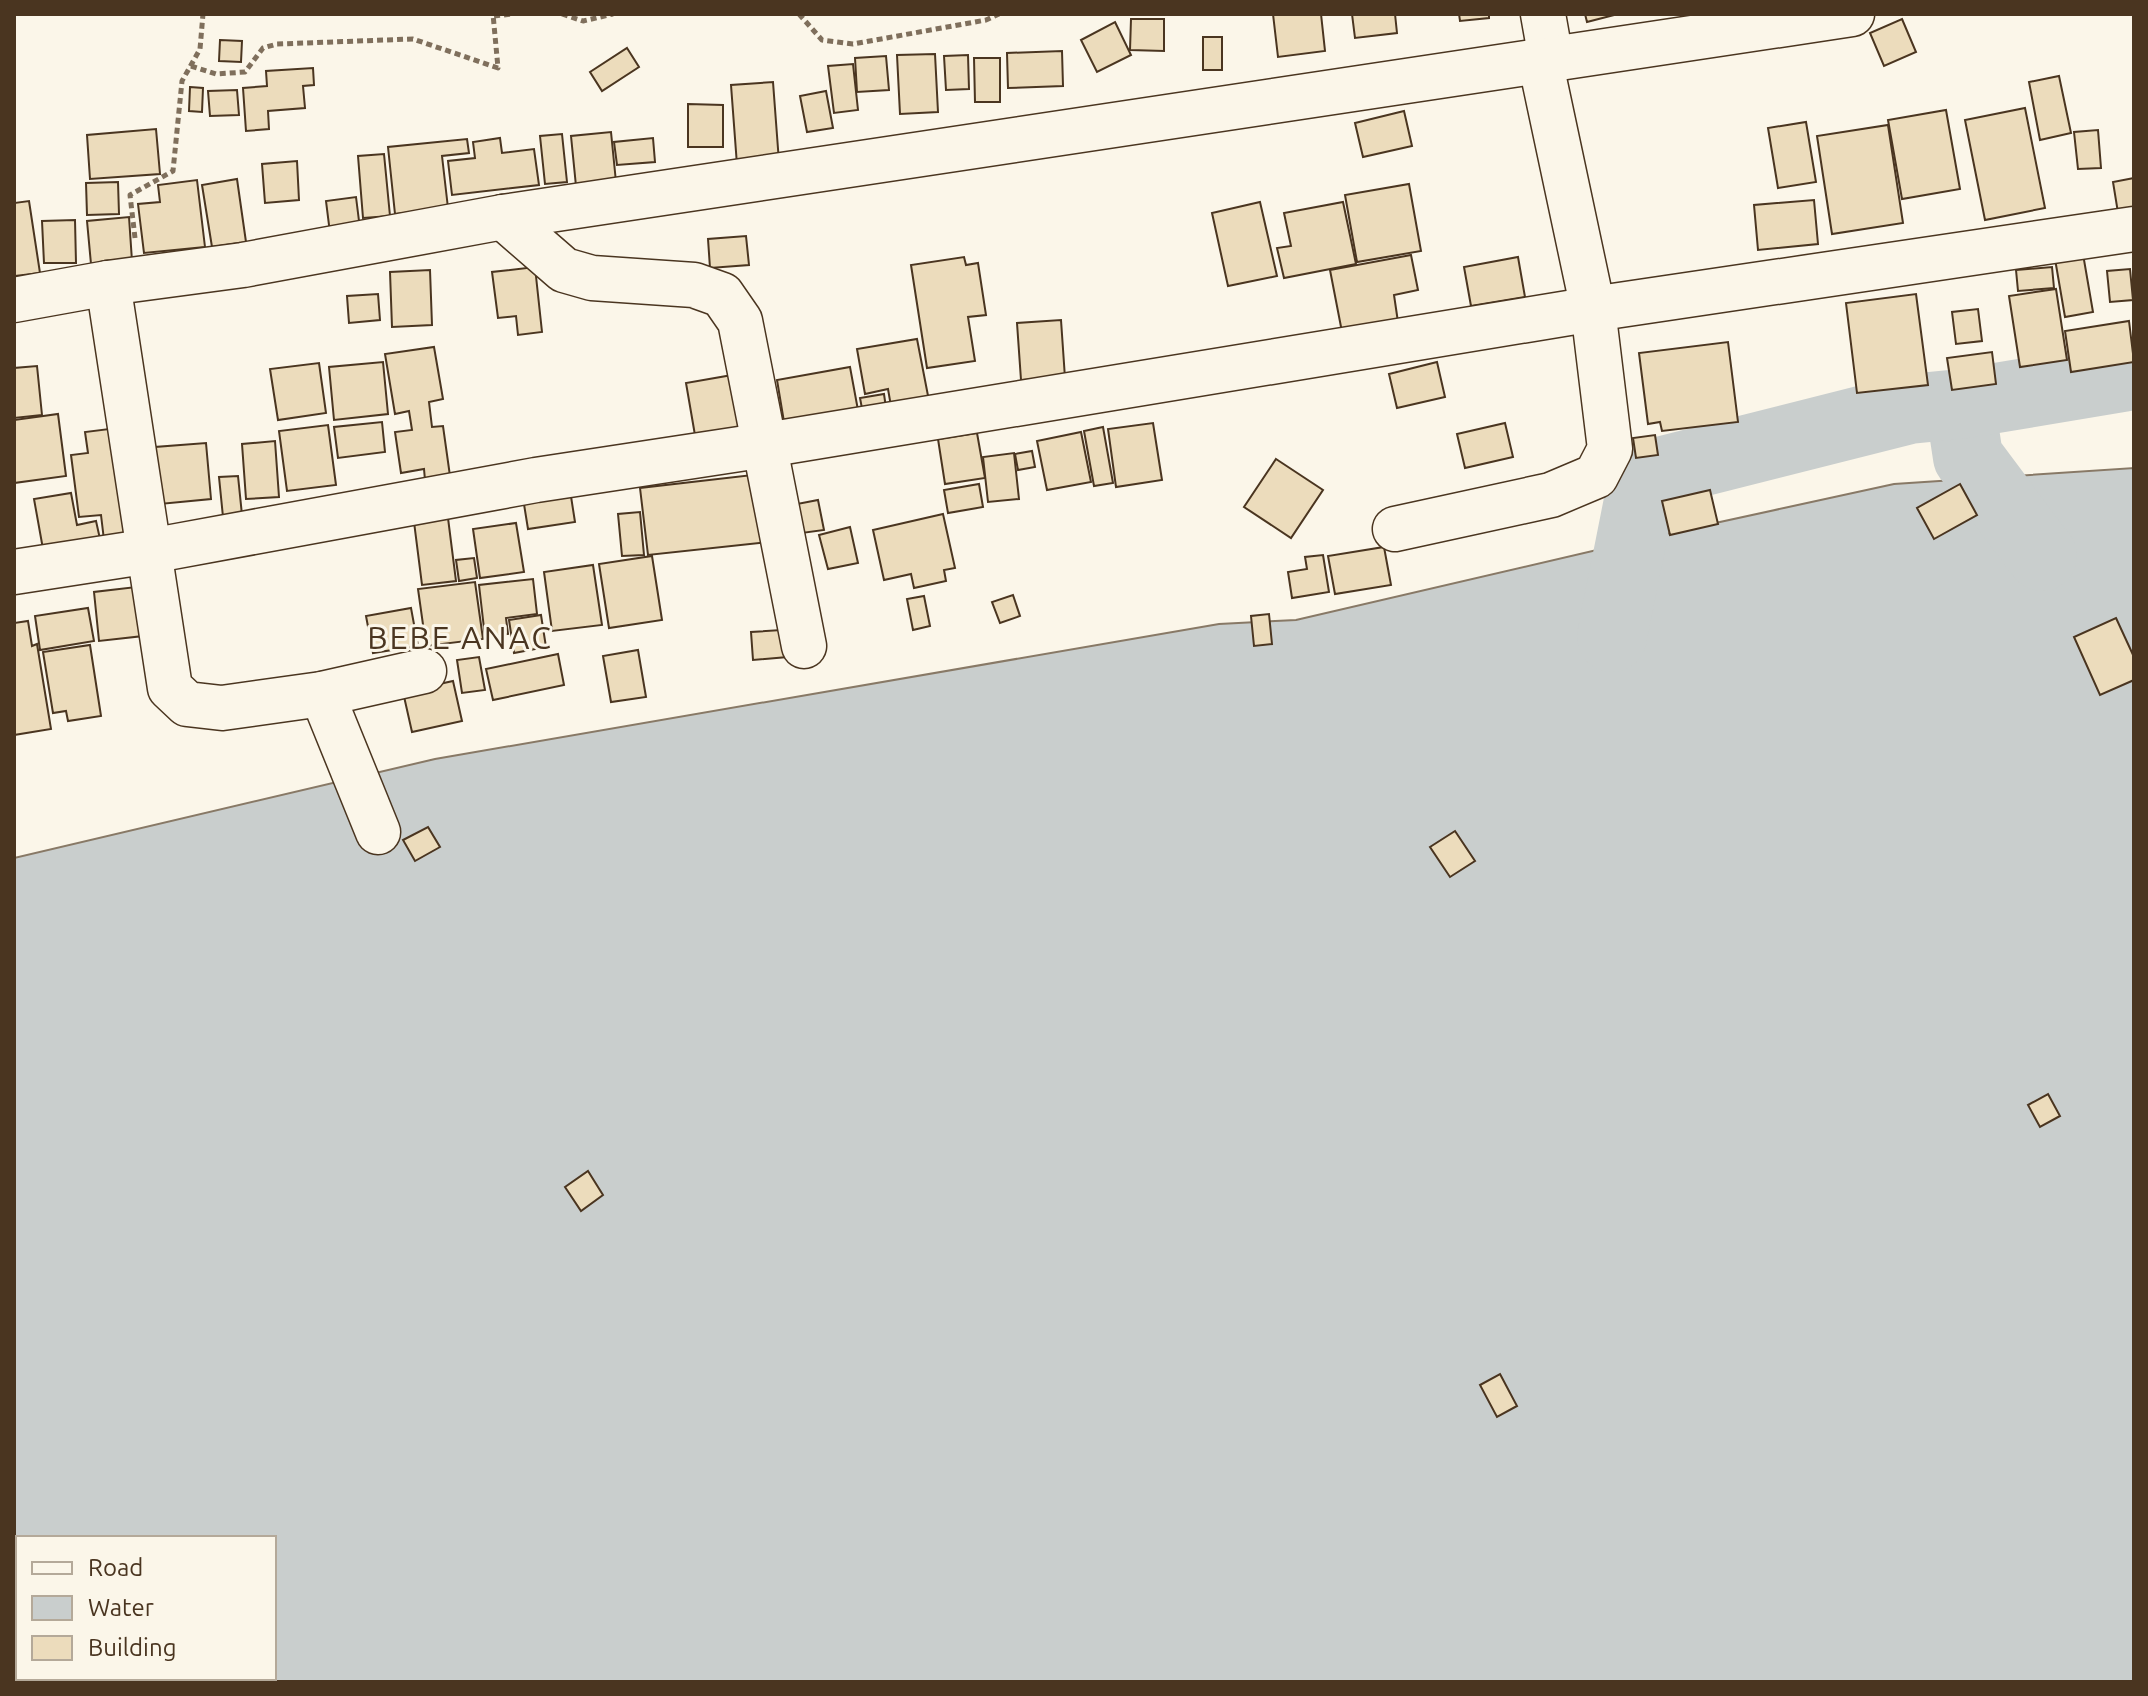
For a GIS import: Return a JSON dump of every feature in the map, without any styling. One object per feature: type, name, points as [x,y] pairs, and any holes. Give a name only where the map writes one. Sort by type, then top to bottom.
[{"type":"street","points":[[1395,529],[1551,495],[1596,476],[1610,449],[1593,309],[1546,59],[1543,14]]},
{"type":"street","points":[[14,300],[243,265],[503,217],[1852,14]]},
{"type":"street","points":[[503,217],[564,270],[592,278],[694,285],[722,295],[740,321],[804,646]]},
{"type":"street","points":[[14,572],[150,551],[536,480],[1593,309],[2134,229]]},
{"type":"street","points":[[124,281],[150,551],[170,688],[187,704],[222,708],[322,694],[424,671]]},
{"type":"street","points":[[322,694],[378,832]]},
{"type":"path","points":[[124,281],[130,195],[173,171],[182,81],[200,49],[203,14]]},
{"type":"path","points":[[191,66],[216,74],[245,72],[263,48],[277,44],[413,39],[498,68],[494,15],[512,14]]},
{"type":"path","points":[[562,14],[583,21],[613,14]]},
{"type":"path","points":[[799,14],[822,40],[853,44],[986,20],[999,14]]},
{"type":"water","points":[[2134,468],[2134,1682],[14,1682],[14,858],[435,759],[1219,624],[1296,620],[1894,484]]},
{"type":"building","points":[[1273,14],[1321,14],[1325,51],[1278,57]]},
{"type":"building","points":[[1352,14],[1395,14],[1397,33],[1355,38]]},
{"type":"building","points":[[1459,14],[1489,14],[1489,18],[1460,21]]},
{"type":"building","points":[[1585,14],[1618,14],[1587,22]]},
{"type":"building","points":[[1131,19],[1164,19],[1164,51],[1130,50]]},
{"type":"building","points":[[1902,19],[1916,52],[1884,66],[1870,33]]},
{"type":"building","points":[[1115,22],[1131,55],[1097,72],[1081,40]]},
{"type":"building","points":[[1203,37],[1222,37],[1222,70],[1203,70]]},
{"type":"building","points":[[220,40],[242,41],[241,62],[219,61]]},
{"type":"building","points":[[627,48],[639,67],[602,91],[590,72]]},
{"type":"building","points":[[1062,51],[1063,86],[1008,88],[1007,53]]},
{"type":"building","points":[[935,54],[938,112],[900,114],[897,55]]},
{"type":"building","points":[[968,55],[969,89],[946,90],[944,56]]},
{"type":"building","points":[[886,56],[889,90],[857,92],[855,58]]},
{"type":"building","points":[[974,58],[1000,58],[1000,102],[975,102]]},
{"type":"building","points":[[853,64],[858,110],[834,113],[828,66]]},
{"type":"building","points":[[313,68],[314,85],[303,86],[305,108],[268,111],[269,129],[246,131],[243,88],[267,86],[266,71]]},
{"type":"building","points":[[2059,76],[2071,133],[2040,140],[2029,82]]},
{"type":"building","points":[[773,82],[779,162],[737,165],[731,85]]},
{"type":"building","points":[[190,87],[203,88],[202,112],[189,111]]},
{"type":"building","points":[[237,90],[239,115],[210,116],[208,91]]},
{"type":"building","points":[[826,91],[833,128],[807,132],[800,96]]},
{"type":"building","points":[[688,104],[723,105],[723,147],[688,147]]},
{"type":"building","points":[[2025,108],[2045,208],[1985,220],[1965,120]]},
{"type":"building","points":[[1946,110],[1960,189],[1902,199],[1888,120]]},
{"type":"building","points":[[1404,111],[1412,146],[1363,157],[1355,123]]},
{"type":"building","points":[[1806,122],[1816,182],[1778,188],[1768,128]]},
{"type":"building","points":[[1888,125],[1903,223],[1832,234],[1817,136]]},
{"type":"building","points":[[156,129],[160,174],[90,179],[87,135]]},
{"type":"building","points":[[2098,130],[2101,168],[2078,169],[2074,132]]},
{"type":"building","points":[[611,132],[616,182],[576,186],[571,136]]},
{"type":"building","points":[[562,134],[567,182],[545,184],[540,136]]},
{"type":"building","points":[[500,138],[502,153],[534,149],[539,185],[452,195],[448,161],[475,158],[473,142]]},
{"type":"building","points":[[653,138],[655,162],[617,165],[614,142]]},
{"type":"building","points":[[467,139],[469,153],[442,156],[448,208],[395,214],[388,147]]},
{"type":"building","points":[[384,154],[390,216],[363,218],[358,156]]},
{"type":"building","points":[[297,161],[299,200],[265,203],[262,164]]},
{"type":"building","points":[[2134,178],[2134,217],[2119,219],[2113,182]]},
{"type":"building","points":[[237,179],[246,242],[212,247],[202,185]]},
{"type":"building","points":[[197,180],[205,247],[144,253],[138,204],[160,202],[158,185]]},
{"type":"building","points":[[118,182],[119,214],[87,215],[86,183]]},
{"type":"building","points":[[1409,184],[1421,251],[1357,262],[1345,195]]},
{"type":"building","points":[[356,197],[360,229],[330,233],[326,201]]},
{"type":"building","points":[[1814,200],[1818,244],[1758,250],[1754,205]]},
{"type":"building","points":[[29,201],[40,273],[15,276],[14,203]]},
{"type":"building","points":[[1260,202],[1277,276],[1228,286],[1212,213]]},
{"type":"building","points":[[1343,202],[1356,264],[1284,278],[1277,248],[1291,246],[1284,213]]},
{"type":"building","points":[[129,217],[132,261],[91,264],[87,221]]},
{"type":"building","points":[[75,220],[76,263],[44,263],[42,221]]},
{"type":"building","points":[[746,236],[749,265],[710,268],[708,239]]},
{"type":"building","points":[[2083,254],[2093,312],[2065,317],[2055,259]]},
{"type":"building","points":[[1411,255],[1418,290],[1394,295],[1398,322],[1342,332],[1330,270]]},
{"type":"building","points":[[964,257],[966,265],[978,263],[986,315],[968,317],[975,361],[927,368],[911,265]]},
{"type":"building","points":[[1518,257],[1525,297],[1471,306],[1464,267]]},
{"type":"building","points":[[535,267],[542,332],[518,335],[516,316],[498,318],[492,272]]},
{"type":"building","points":[[2052,267],[2054,288],[2018,291],[2016,270]]},
{"type":"building","points":[[2130,269],[2133,300],[2110,302],[2107,271]]},
{"type":"building","points":[[430,270],[432,325],[392,327],[390,272]]},
{"type":"building","points":[[2056,289],[2067,360],[2020,367],[2009,296]]},
{"type":"building","points":[[378,294],[380,320],[349,323],[347,296]]},
{"type":"building","points":[[1916,294],[1928,385],[1857,393],[1846,303]]},
{"type":"building","points":[[1978,309],[1982,341],[1956,344],[1952,312]]},
{"type":"building","points":[[1061,320],[1065,378],[1021,380],[1017,323]]},
{"type":"building","points":[[2129,321],[2134,362],[2071,372],[2065,331]]},
{"type":"building","points":[[917,339],[930,406],[892,412],[888,389],[865,394],[857,349]]},
{"type":"building","points":[[1728,342],[1738,422],[1662,431],[1660,422],[1648,424],[1639,353]]},
{"type":"building","points":[[434,347],[443,399],[429,402],[432,427],[443,426],[450,476],[425,480],[424,469],[401,473],[395,432],[412,430],[409,411],[395,414],[385,354]]},
{"type":"building","points":[[1992,352],[1996,384],[1952,390],[1947,358]]},
{"type":"building","points":[[383,362],[388,414],[334,420],[329,367]]},
{"type":"building","points":[[1437,362],[1445,397],[1397,408],[1389,374]]},
{"type":"building","points":[[319,363],[326,413],[278,420],[270,369]]},
{"type":"building","points":[[37,366],[42,415],[14,418],[14,368]]},
{"type":"building","points":[[850,367],[860,421],[786,434],[777,380]]},
{"type":"building","points":[[738,374],[748,432],[696,441],[686,383]]},
{"type":"building","points":[[884,394],[887,415],[864,419],[860,398]]},
{"type":"building","points":[[58,414],[66,476],[14,483],[14,420]]},
{"type":"building","points":[[382,422],[385,452],[338,458],[334,427]]},
{"type":"building","points":[[1153,423],[1162,480],[1116,487],[1108,429]]},
{"type":"building","points":[[1505,423],[1513,457],[1465,468],[1457,434]]},
{"type":"building","points":[[328,425],[336,485],[287,491],[279,431]]},
{"type":"building","points":[[125,427],[138,536],[104,540],[101,515],[79,517],[71,455],[88,453],[85,432]]},
{"type":"building","points":[[1103,427],[1113,483],[1094,486],[1084,431]]},
{"type":"building","points":[[1081,432],[1091,482],[1047,490],[1037,441]]},
{"type":"building","points":[[977,433],[985,478],[945,484],[938,439]]},
{"type":"building","points":[[1655,435],[1658,455],[1636,458],[1633,438]]},
{"type":"building","points":[[275,441],[279,497],[246,499],[242,444]]},
{"type":"building","points":[[206,443],[211,499],[160,504],[155,447]]},
{"type":"building","points":[[1032,451],[1035,467],[1018,470],[1015,454]]},
{"type":"building","points":[[1014,453],[1019,499],[988,502],[983,457]]},
{"type":"building","points":[[1276,459],[1323,490],[1291,538],[1244,507]]},
{"type":"building","points":[[761,474],[768,542],[648,555],[640,488]]},
{"type":"building","points":[[238,476],[242,515],[223,517],[219,477]]},
{"type":"building","points":[[979,484],[983,507],[948,513],[944,490]]},
{"type":"building","points":[[1960,484],[1977,515],[1934,539],[1917,508]]},
{"type":"building","points":[[570,490],[575,522],[528,529],[523,498]]},
{"type":"building","points":[[1710,490],[1718,524],[1670,535],[1662,501]]},
{"type":"building","points":[[71,493],[77,525],[96,521],[100,539],[43,549],[34,499]]},
{"type":"building","points":[[818,500],[824,530],[802,533],[797,504]]},
{"type":"building","points":[[640,512],[644,555],[622,556],[618,514]]},
{"type":"building","points":[[943,514],[955,568],[944,570],[946,581],[914,588],[911,574],[884,580],[873,530]]},
{"type":"building","points":[[448,518],[456,581],[422,585],[414,522]]},
{"type":"building","points":[[516,523],[524,572],[480,578],[473,529]]},
{"type":"building","points":[[850,527],[858,563],[828,569],[819,535]]},
{"type":"building","points":[[1384,547],[1391,585],[1335,594],[1328,556]]},
{"type":"building","points":[[1323,555],[1329,592],[1292,598],[1288,572],[1307,569],[1305,557]]},
{"type":"building","points":[[652,556],[662,620],[609,628],[599,564]]},
{"type":"building","points":[[474,558],[477,578],[459,581],[456,560]]},
{"type":"building","points":[[593,565],[602,625],[552,631],[544,572]]},
{"type":"building","points":[[533,579],[537,614],[506,618],[508,634],[485,637],[479,585]]},
{"type":"building","points":[[475,582],[483,639],[426,646],[418,589]]},
{"type":"building","points":[[136,587],[143,636],[99,641],[94,592]]},
{"type":"building","points":[[1013,595],[1020,616],[1000,623],[992,602]]},
{"type":"building","points":[[924,596],[930,626],[913,630],[907,599]]},
{"type":"building","points":[[88,608],[94,641],[40,650],[35,616]]},
{"type":"building","points":[[411,608],[418,646],[373,653],[366,616]]},
{"type":"building","points":[[1269,614],[1272,644],[1254,646],[1251,616]]},
{"type":"building","points":[[541,615],[546,647],[514,653],[509,620]]},
{"type":"building","points":[[2116,618],[2134,657],[2134,680],[2100,695],[2074,637]]},
{"type":"building","points":[[28,621],[32,646],[37,644],[51,729],[14,735],[14,623]]},
{"type":"building","points":[[797,629],[799,656],[753,660],[751,632]]},
{"type":"building","points":[[90,645],[101,716],[68,721],[66,711],[53,713],[43,652]]},
{"type":"building","points":[[638,650],[646,697],[611,702],[603,656]]},
{"type":"building","points":[[558,654],[564,685],[493,700],[486,669]]},
{"type":"building","points":[[479,657],[485,690],[462,693],[457,660]]},
{"type":"building","points":[[453,681],[462,721],[412,732],[403,692]]},
{"type":"building","points":[[428,827],[440,847],[415,861],[403,840]]},
{"type":"building","points":[[1455,831],[1475,861],[1450,877],[1430,847]]},
{"type":"building","points":[[2048,1094],[2060,1116],[2040,1127],[2028,1105]]},
{"type":"building","points":[[588,1171],[603,1195],[581,1211],[565,1187]]},
{"type":"building","points":[[1500,1374],[1517,1406],[1497,1417],[1480,1385]]},
{"type":"waterway","points":[[1612,637],[1644,476],[1909,409],[1960,404],[2134,375]]},
{"type":"waterway","points":[[1960,404],[1968,457],[2042,556]]},
{"type":"district","name":"BEBE ANAC","points":[[460,638]]}]
